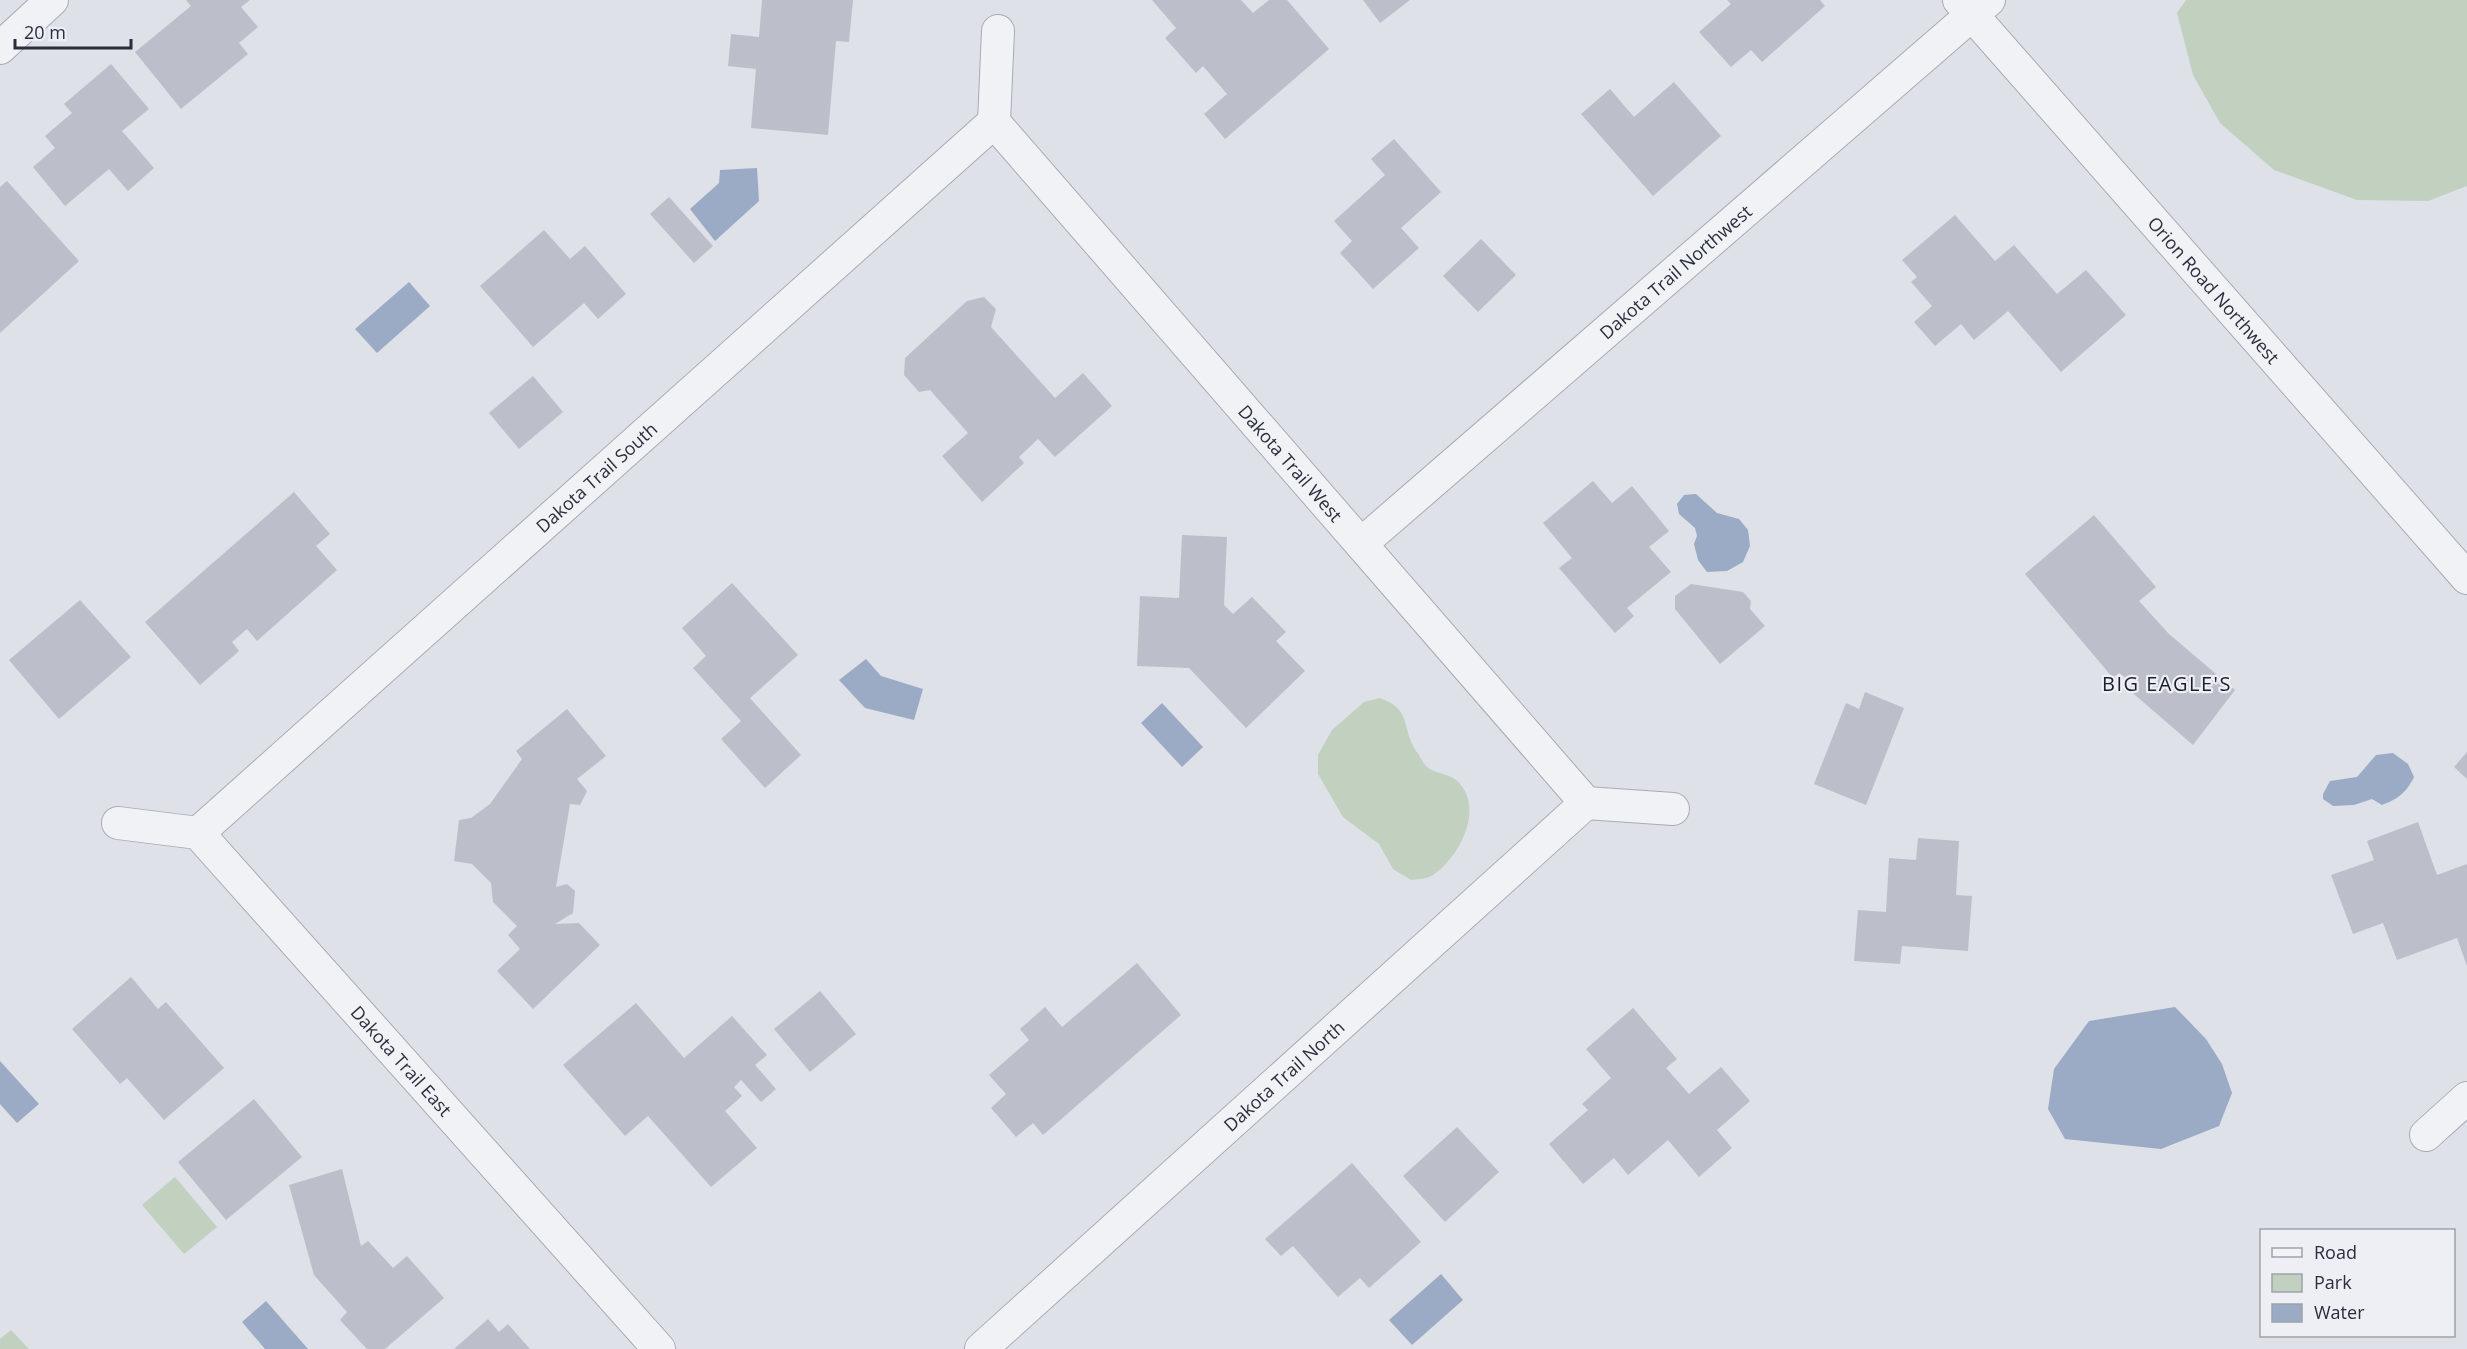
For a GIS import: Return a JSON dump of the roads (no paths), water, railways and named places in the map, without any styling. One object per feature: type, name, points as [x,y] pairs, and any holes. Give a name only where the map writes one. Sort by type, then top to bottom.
[{"type":"street","points":[[0,48],[52,0]]},
{"type":"street","name":"Dakota Trail Northwest","points":[[1361,544],[1973,5]]},
{"type":"street","name":"Orion Road Northwest","points":[[1973,5],[2467,578]]},
{"type":"street","points":[[994,122],[998,31]]},
{"type":"street","name":"Dakota Trail West","points":[[994,122],[1586,803]]},
{"type":"street","name":"Dakota Trail South","points":[[198,833],[994,122]]},
{"type":"street","points":[[1586,803],[1673,809]]},
{"type":"street","name":"Dakota Trail North","points":[[981,1349],[1586,803]]},
{"type":"street","points":[[118,823],[198,833]]},
{"type":"street","name":"Dakota Trail East","points":[[198,833],[659,1349]]},
{"type":"street","points":[[2426,1135],[2467,1098]]},
{"type":"water","points":[[757,168],[759,201],[715,241],[690,209],[719,183],[720,170]]},
{"type":"water","points":[[409,282],[430,306],[377,353],[355,329]]},
{"type":"water","points":[[1696,494],[1717,513],[1739,519],[1748,530],[1750,546],[1743,562],[1727,571],[1707,572],[1698,560],[1694,544],[1697,536],[1695,528],[1679,514],[1677,504],[1684,495]]},
{"type":"water","points":[[866,659],[881,676],[923,689],[914,720],[865,708],[839,680]]},
{"type":"water","points":[[1162,703],[1203,747],[1182,767],[1141,723]]},
{"type":"water","points":[[2393,753],[2408,764],[2414,777],[2405,791],[2397,798],[2382,805],[2372,799],[2354,805],[2333,806],[2323,799],[2323,794],[2330,781],[2357,777],[2376,755]]},
{"type":"water","points":[[2175,1007],[2206,1039],[2222,1064],[2232,1093],[2219,1126],[2161,1149],[2065,1139],[2048,1109],[2054,1069],[2089,1021]]},
{"type":"water","points":[[0,1061],[39,1104],[17,1123],[0,1104]]},
{"type":"water","points":[[1441,1274],[1463,1300],[1412,1345],[1389,1320]]},
{"type":"water","points":[[266,1301],[308,1349],[265,1349],[242,1322]]},
{"type":"district","name":"BIG EAGLE'S","points":[[2167,683]]}]
